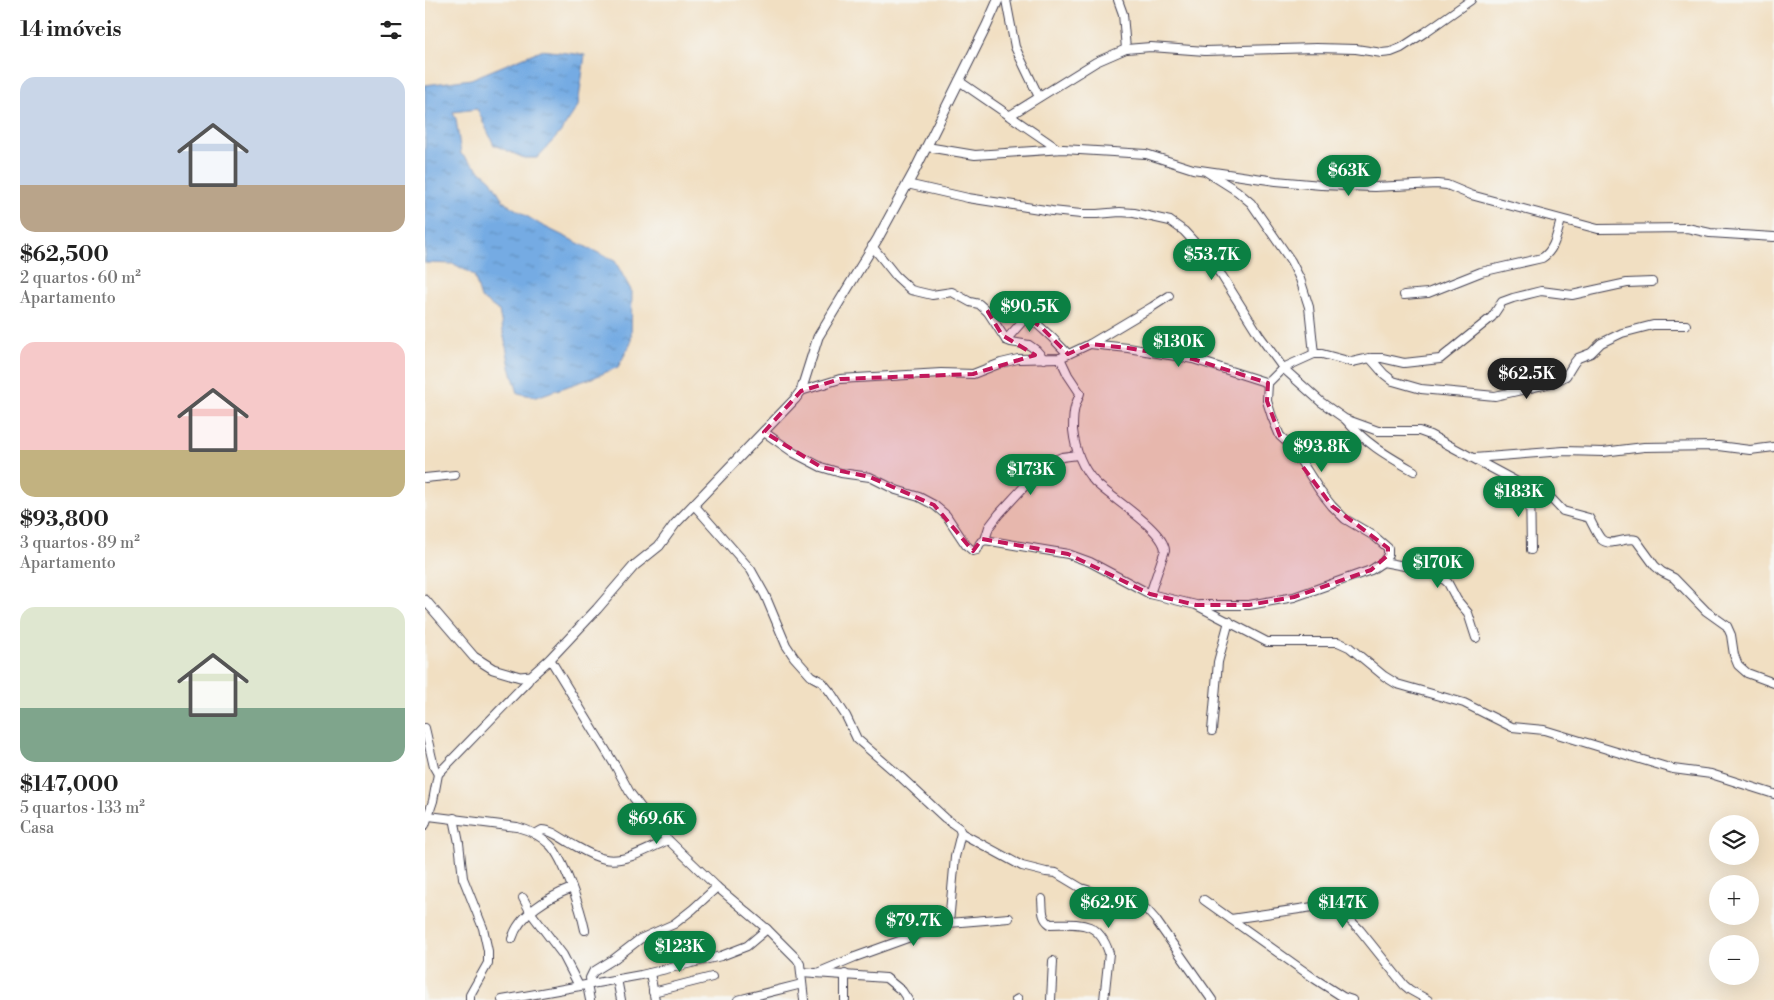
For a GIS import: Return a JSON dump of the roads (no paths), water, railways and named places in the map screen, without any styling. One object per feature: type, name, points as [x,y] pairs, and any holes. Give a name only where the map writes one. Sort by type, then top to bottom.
[{"type":"street","points":[[425,825],[429,816],[438,774],[493,719],[633,566],[659,546],[675,524],[795,399],[801,390],[817,337],[907,184],[998,0]]},
{"type":"street","points":[[1006,0],[1015,47],[1039,97]]},
{"type":"street","points":[[1118,0],[1123,14],[1126,49]]},
{"type":"street","points":[[1009,116],[1078,75],[1096,62],[1126,49],[1151,47],[1205,51],[1316,48],[1391,52],[1424,34],[1471,0]]},
{"type":"street","points":[[959,81],[1058,149]]},
{"type":"street","points":[[927,146],[975,155],[1058,149],[1146,154],[1193,169],[1276,182],[1375,187],[1447,185],[1471,195],[1598,229],[1687,228],[1719,234],[1774,238]]},
{"type":"street","points":[[1205,171],[1237,191],[1251,203],[1291,262],[1300,279],[1309,307],[1312,321],[1314,354]]},
{"type":"street","points":[[907,184],[967,198],[1052,211],[1097,214],[1120,212],[1147,214],[1170,221],[1191,238],[1222,276],[1259,335],[1283,368],[1321,402],[1345,419],[1378,432],[1419,431],[1431,435],[1521,484],[1537,487],[1545,492],[1563,511],[1589,518],[1602,540],[1607,542],[1632,538],[1636,540],[1661,572],[1674,578],[1706,611],[1727,626],[1738,665],[1747,673],[1774,683]]},
{"type":"street","points":[[1404,295],[1428,293],[1481,272],[1542,258],[1547,255],[1554,244],[1561,220]]},
{"type":"street","points":[[872,246],[900,280],[911,290],[932,295],[952,292],[969,302],[983,307],[1006,340],[1029,345],[1037,350],[1044,359]]},
{"type":"street","points":[[1196,605],[1249,605],[1294,597],[1371,570],[1383,562],[1388,555],[1387,548],[1374,536],[1345,518],[1332,506],[1320,491],[1292,447],[1280,436],[1267,401],[1269,383],[1283,368],[1314,354],[1322,354],[1352,362],[1359,362],[1370,358],[1382,358],[1404,363],[1439,359],[1492,316],[1502,302],[1513,298],[1541,291],[1572,295],[1627,283],[1652,282]]},
{"type":"street","points":[[801,390],[840,379],[941,373],[973,374],[1001,362],[1018,359],[1060,358],[1090,344],[1153,308],[1169,296]]},
{"type":"street","points":[[988,312],[1004,302],[1027,316],[1052,337],[1068,354]]},
{"type":"street","points":[[1006,340],[1027,316]]},
{"type":"street","points":[[1370,358],[1393,381],[1421,389],[1495,396],[1551,383],[1566,376],[1578,358],[1591,353],[1601,343],[1622,333],[1653,325],[1686,325]]},
{"type":"street","points":[[1090,344],[1128,348],[1193,359],[1269,383]]},
{"type":"street","points":[[1060,358],[1080,393],[1073,417],[1075,444],[1079,455],[1095,481],[1147,524],[1161,539],[1165,550],[1150,594]]},
{"type":"street","points":[[1345,419],[1373,447],[1414,471]]},
{"type":"street","points":[[764,432],[821,467],[841,473],[870,477],[896,490],[929,502],[947,515],[966,545],[973,551],[977,550],[985,540],[989,527],[999,514],[1044,465],[1062,457],[1079,455]]},
{"type":"street","points":[[1472,458],[1564,451],[1603,452],[1644,447],[1718,446],[1750,450],[1774,447]]},
{"type":"street","points":[[425,478],[455,475]]},
{"type":"street","points":[[1530,485],[1531,550]]},
{"type":"street","points":[[694,505],[751,570],[765,595],[786,645],[811,676],[822,682],[831,693],[846,716],[857,739],[945,818],[959,828],[961,833],[1022,866],[1056,873],[1081,888],[1140,906],[1147,910],[1211,1000]]},
{"type":"street","points":[[985,540],[1068,554],[1090,562],[1150,594],[1196,605],[1267,642],[1338,642],[1349,647],[1384,676],[1397,684],[1463,703],[1512,727],[1543,730],[1673,769],[1711,774],[1774,794]]},
{"type":"street","points":[[1383,562],[1438,574],[1448,583],[1457,600],[1468,613],[1476,638]]},
{"type":"street","points":[[425,600],[474,657],[483,664],[520,677],[531,676]]},
{"type":"street","points":[[1212,731],[1218,662],[1229,621]]},
{"type":"street","points":[[549,659],[643,813],[717,887],[767,929],[797,959],[800,964],[804,1000]]},
{"type":"street","points":[[425,728],[434,767],[438,774]]},
{"type":"street","points":[[429,816],[517,827],[535,834],[551,846],[557,854],[582,914],[585,930]]},
{"type":"street","points":[[454,818],[463,878],[483,928],[488,952],[487,963],[470,995],[470,1000]]},
{"type":"street","points":[[535,834],[542,830],[550,831],[595,856],[616,860],[631,856],[668,840]]},
{"type":"street","points":[[949,924],[955,856],[961,833]]},
{"type":"street","points":[[590,1000],[589,984],[593,972],[614,959],[639,939],[674,924],[717,887]]},
{"type":"street","points":[[512,939],[517,926],[531,913],[555,896],[572,888]]},
{"type":"street","points":[[523,898],[531,913],[563,955],[579,986]]},
{"type":"street","points":[[1042,899],[1046,922],[1049,924],[1083,924],[1091,926],[1107,946],[1109,953],[1104,1000]]},
{"type":"street","points":[[1204,900],[1343,998],[1352,1000]]},
{"type":"street","points":[[1231,919],[1313,907],[1347,916],[1404,985],[1427,1000]]},
{"type":"street","points":[[817,973],[855,956],[949,924],[1009,918]]},
{"type":"street","points":[[502,1000],[650,973],[734,952],[747,946],[767,929]]},
{"type":"street","points":[[1051,1000],[1053,961]]},
{"type":"street","points":[[801,972],[886,978],[902,991],[909,1000]]},
{"type":"street","points":[[650,973],[654,996],[712,976]]},
{"type":"street","points":[[845,974],[845,1000]]},
{"type":"street","points":[[617,979],[621,1000]]},
{"type":"street","points":[[738,1000],[802,984]]},
{"type":"water","points":[[541,50],[585,55],[578,106],[560,133],[537,158],[524,158],[494,145],[477,109],[453,112],[456,119],[461,154],[491,180],[504,202],[541,225],[615,261],[632,292],[631,343],[618,367],[536,397],[518,393],[510,367],[499,311],[481,298],[474,275],[454,264],[425,263],[425,85],[471,79]]}]
